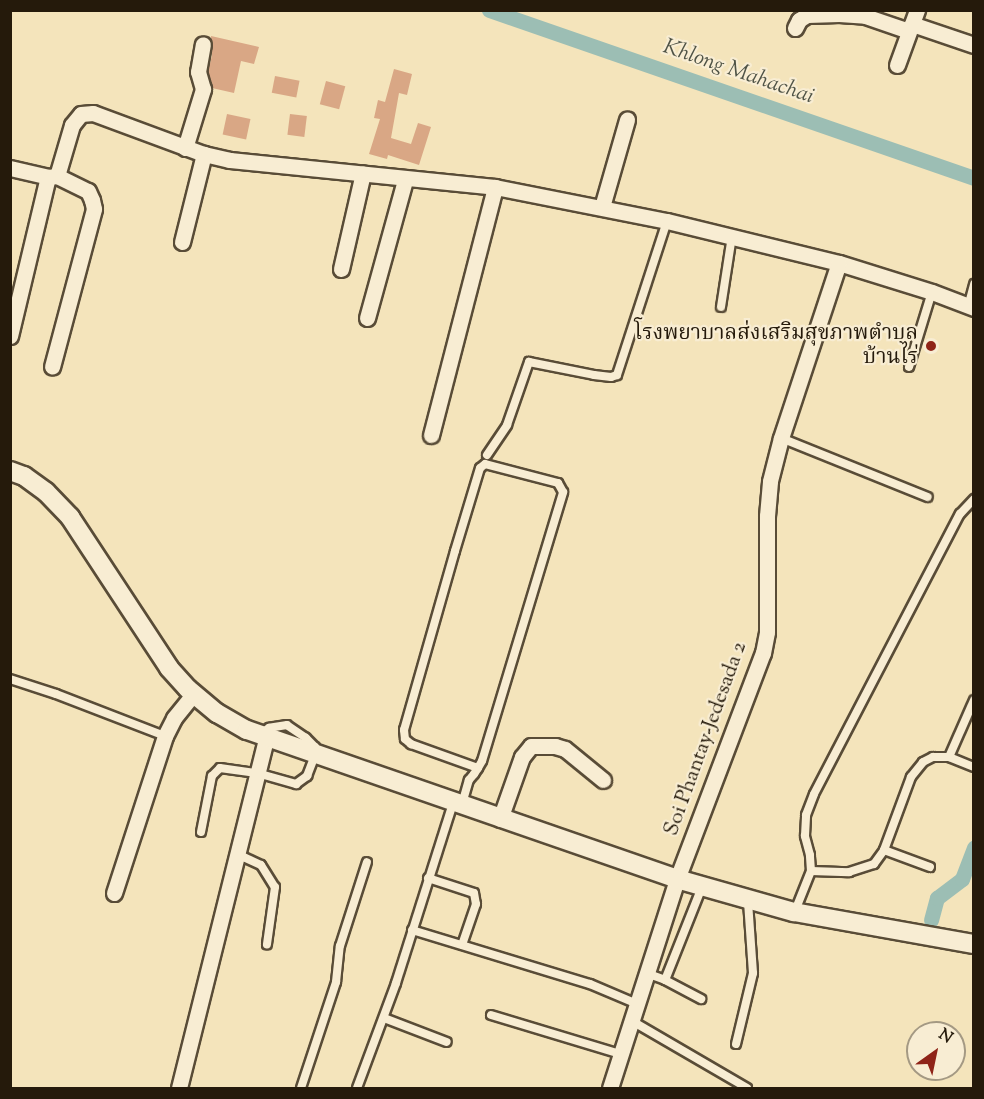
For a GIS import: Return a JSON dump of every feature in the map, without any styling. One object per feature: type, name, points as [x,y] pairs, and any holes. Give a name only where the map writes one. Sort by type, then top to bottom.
[{"type":"street","points":[[795,28],[799,20],[807,15],[865,16],[912,22],[974,45]]},
{"type":"street","points":[[897,65],[912,22]]},
{"type":"street","points":[[185,148],[202,89],[198,72],[203,44]]},
{"type":"street","points":[[10,336],[53,176],[72,125],[81,114],[93,113],[204,154],[282,166],[363,173],[405,180],[495,187],[667,221],[839,263],[932,292],[971,307]]},
{"type":"street","points":[[602,207],[627,120]]},
{"type":"street","points":[[182,242],[204,154]]},
{"type":"street","points":[[10,168],[53,176],[88,191],[94,209],[52,367]]},
{"type":"street","points":[[341,269],[363,173]]},
{"type":"street","points":[[367,318],[405,180]]},
{"type":"street","points":[[431,435],[495,187]]},
{"type":"street","name":"Soi Phantay-Jedesada 2","points":[[610,1089],[635,1003],[677,879],[763,653],[767,632],[768,498],[781,438],[839,263]]},
{"type":"street","points":[[10,471],[24,476],[46,492],[70,517],[169,668],[217,713],[262,737],[677,879],[748,900],[794,912],[974,944]]},
{"type":"street","points":[[114,893],[165,736],[174,718],[194,693]]},
{"type":"street","points":[[179,1089],[257,773],[262,737]]},
{"type":"street","points":[[500,819],[522,757],[531,746],[555,746],[565,749],[603,780]]},
{"type":"lane","points":[[487,455],[507,425],[529,362],[594,375],[611,377],[617,375],[667,221]]},
{"type":"lane","points":[[721,307],[732,236]]},
{"type":"lane","points":[[971,307],[974,284]]},
{"type":"lane","points":[[909,367],[932,292]]},
{"type":"lane","points":[[781,438],[928,497]]},
{"type":"lane","points":[[357,1089],[384,1018],[428,878],[457,804],[468,780],[478,768],[563,492],[558,483],[485,464],[480,468],[404,730],[405,739],[411,744],[478,768]]},
{"type":"lane","points":[[794,912],[811,871],[805,836],[806,815],[814,794],[960,514],[974,499]]},
{"type":"lane","points":[[10,679],[165,736]]},
{"type":"lane","points":[[949,757],[974,700]]},
{"type":"lane","points":[[201,832],[215,771],[228,767],[297,784],[307,776],[315,755]]},
{"type":"lane","points":[[811,871],[863,869],[874,864],[884,850],[911,777],[917,767],[933,757],[949,757],[974,766]]},
{"type":"lane","points":[[884,850],[930,867]]},
{"type":"lane","points":[[237,854],[261,865],[275,887],[267,944]]},
{"type":"lane","points":[[301,1089],[336,982],[340,946],[367,862]]},
{"type":"lane","points":[[428,878],[474,893],[476,904],[462,945]]},
{"type":"lane","points":[[665,980],[702,886]]},
{"type":"lane","points":[[736,1044],[753,974],[748,900]]},
{"type":"lane","points":[[411,930],[590,984],[635,1003]]},
{"type":"lane","points":[[645,973],[665,980],[701,999]]},
{"type":"lane","points":[[491,1015],[620,1054]]},
{"type":"lane","points":[[384,1018],[447,1042]]},
{"type":"lane","points":[[630,1020],[747,1089]]},
{"type":"building","points":[[211,36],[259,47],[254,64],[241,61],[234,93],[212,88],[208,72],[212,55]]},
{"type":"building","points":[[394,69],[412,74],[407,95],[399,93],[391,138],[411,144],[418,123],[431,127],[419,165],[388,155],[387,159],[369,154],[380,119],[374,118],[378,100],[385,102]]},
{"type":"building","points":[[275,76],[300,81],[296,97],[272,93]]},
{"type":"building","points":[[326,81],[345,86],[339,109],[320,104]]},
{"type":"building","points":[[227,114],[250,119],[246,140],[223,135]]},
{"type":"building","points":[[290,114],[307,116],[304,137],[287,135]]},
{"type":"waterway","name":"Khlong Mahachai","points":[[489,10],[974,178]]},
{"type":"waterway","points":[[931,920],[937,898],[962,879],[974,847]]},
{"type":"place","name":"โรงพยาบาลส่งเสริมสุขภาพตำบล บ้านไร่","points":[[931,346]]}]
